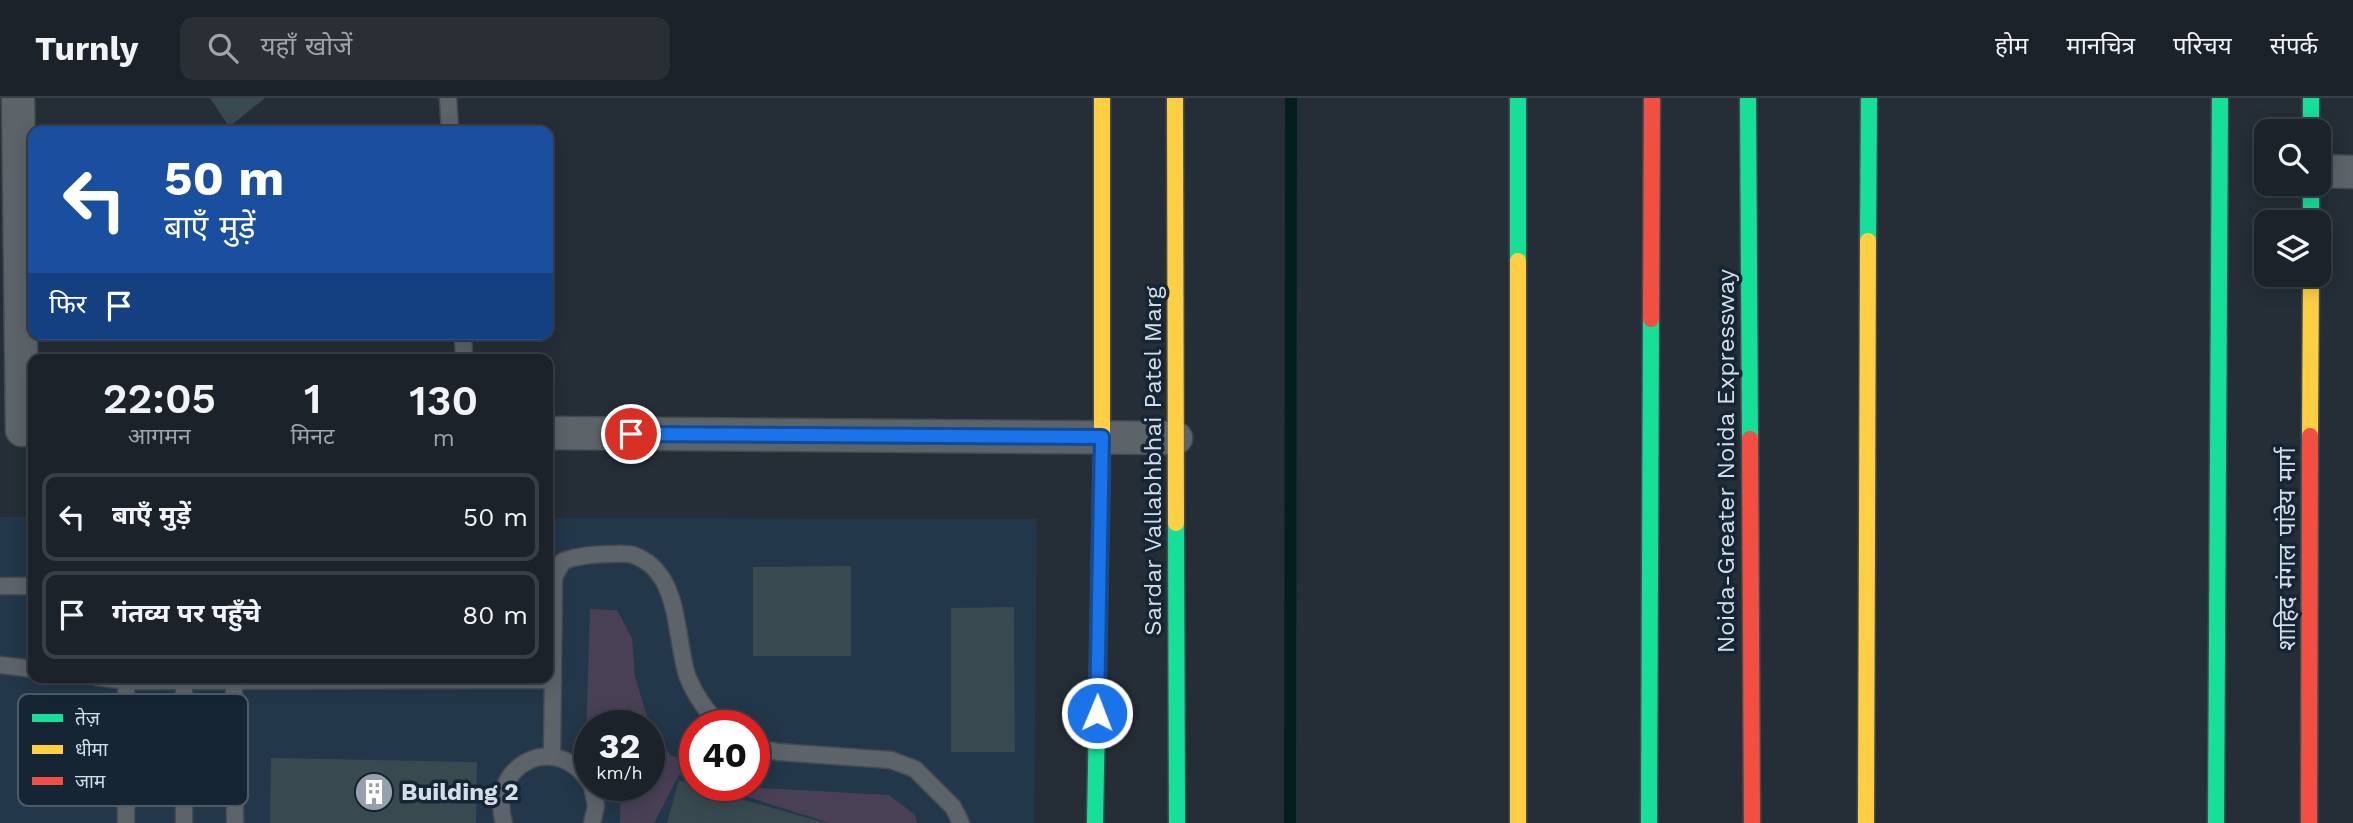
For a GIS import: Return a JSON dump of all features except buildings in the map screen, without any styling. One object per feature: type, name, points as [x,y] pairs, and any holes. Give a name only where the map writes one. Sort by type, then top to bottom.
[{"type":"main road","name":"Sardar Vallabhbhai Patel Marg","points":[[1096,823],[1102,437],[1102,98]]},
{"type":"main road","name":"Sardar Vallabhbhai Patel Marg","points":[[1175,98],[1177,823]]},
{"type":"main road","points":[[1518,98],[1518,823]]},
{"type":"main road","points":[[1649,823],[1652,98]]},
{"type":"main road","name":"Noida-Greater Noida Expressway","points":[[1748,98],[1752,823]]},
{"type":"main road","points":[[1866,823],[1869,98]]},
{"type":"main road","points":[[2216,823],[2220,98]]},
{"type":"main road","points":[[2311,119],[2312,98]]},
{"type":"main road","name":"शाहिद मंगल पांडेय मार्ग","points":[[2309,823],[2311,287]]},
{"type":"street","points":[[18,98],[18,430]]},
{"type":"street","points":[[2331,172],[2353,172]]},
{"type":"street","points":[[553,433],[1176,438]]},
{"type":"lane","points":[[448,98],[450,126]]},
{"type":"lane","points":[[553,680],[554,577],[563,561],[582,554],[631,554],[651,564],[664,581],[672,601],[689,680],[707,710]]},
{"type":"lane","points":[[0,586],[28,586]]},
{"type":"lane","points":[[0,664],[28,668]]},
{"type":"lane","points":[[552,756],[553,683]]},
{"type":"lane","points":[[770,750],[891,760],[903,764],[915,769],[953,807],[961,823]]},
{"type":"lane","points":[[504,823],[500,803],[504,785],[515,769],[531,760],[552,756],[574,764]]},
{"type":"lane","points":[[592,823],[595,801]]},
{"type":"shaded area","points":[[0,517],[28,517],[28,683],[553,683],[553,518],[1037,519],[1034,823],[0,823]]},
{"type":"shaded area","points":[[590,609],[617,610],[632,638],[635,677],[645,710],[587,710]]},
{"type":"shaded area","points":[[665,747],[670,755],[679,759],[679,775],[654,823],[620,823],[621,801],[665,801]]},
{"type":"shaded area","points":[[770,788],[889,795],[915,815],[917,823],[829,823],[761,801],[770,801]]},
{"type":"waterway","points":[[1290,823],[1291,98]]},
{"type":"traffic: fast","points":[[1518,98],[1518,261]]},
{"type":"traffic: fast","points":[[1748,98],[1750,439]]},
{"type":"traffic: fast","points":[[1868,241],[1869,98]]},
{"type":"traffic: fast","points":[[2216,823],[2220,98]]},
{"type":"traffic: fast","points":[[2311,98],[2311,119]]},
{"type":"traffic: fast","points":[[2311,196],[2311,210]]},
{"type":"traffic: fast","points":[[1649,823],[1651,319]]},
{"type":"traffic: fast","points":[[1095,823],[1102,441]]},
{"type":"traffic: fast","points":[[1176,523],[1177,823]]},
{"type":"traffic: slow","points":[[1102,98],[1102,441]]},
{"type":"traffic: slow","points":[[1175,98],[1176,523]]},
{"type":"traffic: slow","points":[[1866,823],[1868,241]]},
{"type":"traffic: slow","points":[[1518,261],[1518,823]]},
{"type":"traffic: slow","points":[[2310,436],[2311,287]]},
{"type":"traffic: jam","points":[[1651,319],[1652,98]]},
{"type":"traffic: jam","points":[[2309,823],[2310,436]]},
{"type":"traffic: jam","points":[[1750,439],[1752,823]]},
{"type":"place","name":"Building 2","points":[[374,792]]},
{"type":"route","points":[[631,434],[1102,437],[1097,713]]}]
